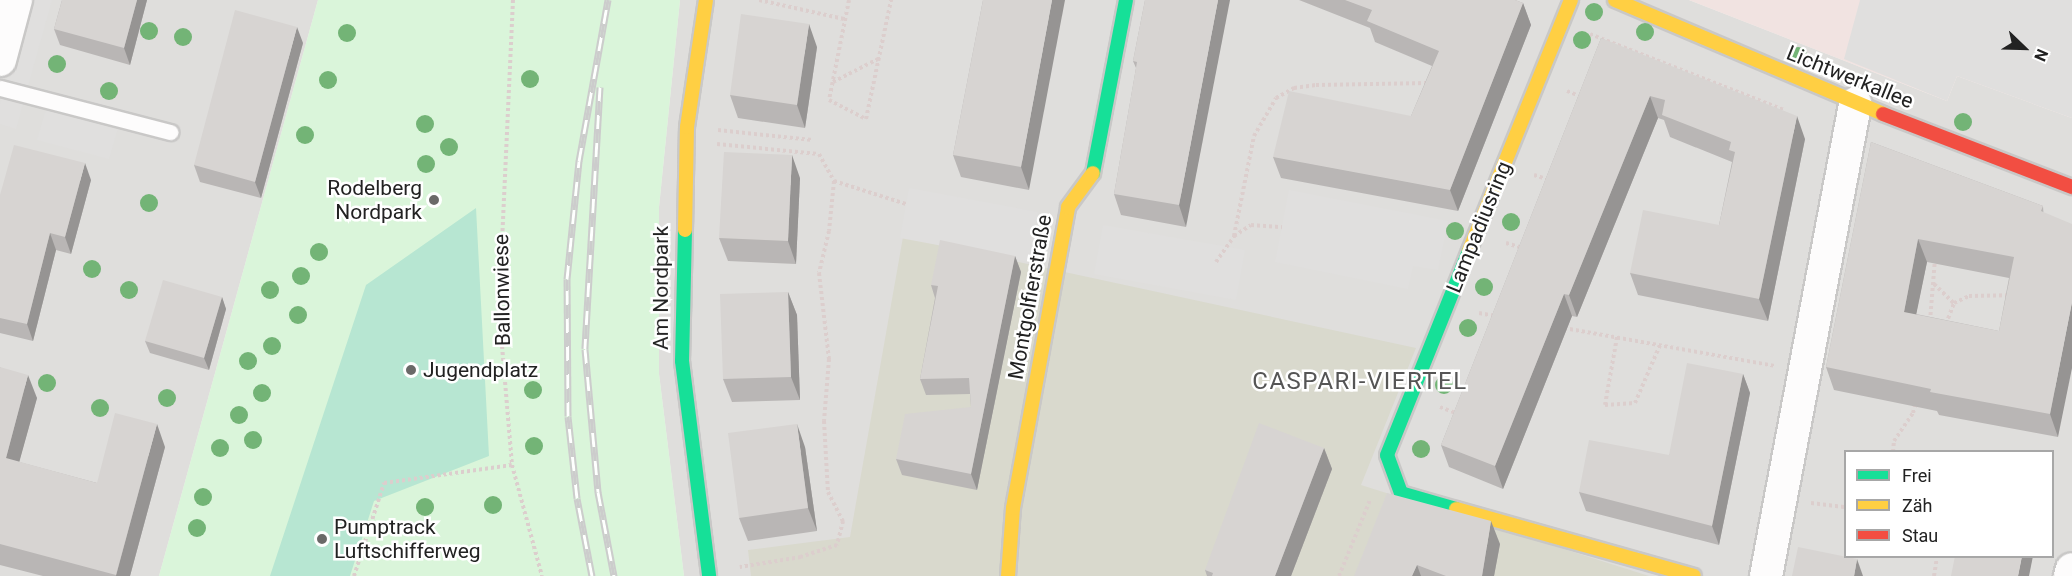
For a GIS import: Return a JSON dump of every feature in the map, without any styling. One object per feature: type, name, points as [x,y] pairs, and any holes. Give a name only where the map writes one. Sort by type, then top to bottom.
[{"type":"street","points":[[0,60],[16,0]]},
{"type":"street","name":"Am Nordpark","points":[[706,0],[687,134],[682,361],[709,574]]},
{"type":"street","name":"Montgolfierstraße","points":[[1008,576],[1013,508],[1068,207],[1096,170],[1126,0]]},
{"type":"street","name":"Lampadiusring","points":[[1388,455],[1571,0]]},
{"type":"street","name":"Lichtwerkallee","points":[[1615,0],[1855,103],[2072,187]]},
{"type":"street","points":[[1766,576],[1855,103]]},
{"type":"street","points":[[1388,455],[1401,493],[1695,576]]},
{"type":"street","points":[[2070,576],[2072,569]]},
{"type":"lane","points":[[0,88],[170,132]]},
{"type":"path","name":"Ballonwiese","points":[[513,0],[499,310],[512,465],[542,576]]},
{"type":"path","points":[[759,0],[844,19]]},
{"type":"path","points":[[849,0],[830,100],[866,119],[891,0]]},
{"type":"path","points":[[833,82],[879,59]]},
{"type":"path","points":[[1234,236],[1254,136],[1276,98],[1294,88],[1316,85],[1431,83]]},
{"type":"path","points":[[687,134],[813,140]]},
{"type":"path","points":[[687,134],[819,154],[834,181],[829,231],[819,273],[829,359],[824,421],[828,492],[843,520],[837,545],[801,557],[709,574]]},
{"type":"path","points":[[834,181],[906,204]]},
{"type":"path","points":[[1216,262],[1234,236],[1251,225],[1282,228]]},
{"type":"path","points":[[1929,325],[1935,248]]},
{"type":"path","points":[[1934,283],[1954,303]]},
{"type":"path","points":[[1945,331],[1954,303],[1969,296],[2007,297],[2011,287]]},
{"type":"path","points":[[1447,307],[1504,317]]},
{"type":"path","points":[[1560,327],[1803,371]]},
{"type":"path","points":[[1617,337],[1605,405],[1635,403],[1660,345]]},
{"type":"path","points":[[1913,413],[1918,390]]},
{"type":"path","points":[[1893,450],[1894,441],[1923,398]]},
{"type":"path","points":[[1339,576],[1388,455]]},
{"type":"path","points":[[354,576],[384,483],[512,465]]},
{"type":"path","points":[[1934,576],[1937,558]]},
{"type":"shaded area","points":[[0,0],[318,0],[159,576],[0,576]]},
{"type":"shaded area","points":[[29,0],[52,0],[16,129],[0,124],[0,104]]},
{"type":"shaded area","points":[[680,0],[1689,0],[1947,101],[1957,76],[2072,118],[2072,576],[684,576],[659,374],[659,207]]},
{"type":"shaded area","points":[[1689,0],[2072,0],[2072,118],[1957,76],[1947,101]]},
{"type":"shaded area","points":[[1860,0],[2072,0],[2072,118],[1957,76],[1947,101],[1844,59]]},
{"type":"shaded area","points":[[51,92],[123,111],[109,159],[37,140]]},
{"type":"shaded area","points":[[909,188],[1038,212],[1029,262],[900,238]]},
{"type":"shaded area","points":[[1289,190],[1448,221],[1438,270],[1413,266],[1408,289],[1275,262]]},
{"type":"shaded area","points":[[1103,225],[1245,250],[1236,300],[1094,274]]},
{"type":"shaded area","points":[[903,237],[1416,348],[1361,485],[1649,576],[751,576],[748,550],[850,537]]},
{"type":"green space","points":[[318,0],[680,0],[659,207],[659,374],[684,576],[159,576]]},
{"type":"green space","name":"Jugendplatz","points":[[476,208],[489,456],[374,501],[350,576],[270,576],[366,285]]},
{"type":"building","points":[[62,0],[137,0],[124,48],[54,29]]},
{"type":"building","points":[[983,0],[1052,0],[1021,167],[953,155]]},
{"type":"building","points":[[1145,0],[1218,0],[1179,205],[1114,194],[1137,62],[1133,61]]},
{"type":"building","points":[[1345,0],[1515,0],[1523,3],[1450,190],[1273,157],[1289,91],[1411,116],[1439,51],[1367,21],[1372,10]]},
{"type":"building","points":[[235,10],[297,27],[255,182],[194,165]]},
{"type":"building","points":[[741,14],[809,24],[797,105],[730,95]]},
{"type":"building","points":[[1601,38],[1797,116],[1759,299],[1630,273],[1643,210],[1719,225],[1735,152],[1729,150],[1731,142],[1662,115],[1665,100],[1650,96],[1569,295],[1564,294],[1495,466],[1441,445]]},
{"type":"building","points":[[1871,142],[2043,206],[2041,211],[2072,224],[2072,302],[2050,414],[1930,392],[1931,389],[1826,367]],"holes":[[[1918,239],[2014,257],[1999,331],[1904,312]]]},
{"type":"building","points":[[14,145],[85,163],[65,237],[50,233],[27,324],[0,318],[0,195]]},
{"type":"building","points":[[724,152],[792,155],[788,241],[719,238]]},
{"type":"building","points":[[940,240],[1015,256],[971,474],[896,459],[905,414],[971,407],[969,378],[920,379],[938,286],[931,285]]},
{"type":"building","points":[[163,280],[222,297],[204,358],[145,341]]},
{"type":"building","points":[[788,292],[791,377],[723,379],[720,294]]},
{"type":"building","points":[[1687,363],[1743,374],[1712,526],[1579,492],[1589,440],[1669,455]]},
{"type":"building","points":[[0,367],[28,375],[6,458],[97,483],[115,413],[157,424],[116,575],[0,544]]},
{"type":"building","points":[[1259,423],[1324,448],[1275,576],[1212,576],[1213,573],[1205,570]]},
{"type":"building","points":[[797,424],[808,508],[739,518],[728,433]]},
{"type":"building","points":[[1387,493],[1491,521],[1482,576],[1446,576],[1417,565],[1412,576],[1354,576]]},
{"type":"building","points":[[1798,547],[1857,559],[1854,576],[1792,576]]},
{"type":"building","points":[[1955,558],[2022,558],[2018,576],[1951,576]]},
{"type":"railway","points":[[592,576],[577,498],[568,416],[567,279],[579,161],[608,0]]},
{"type":"railway","points":[[600,87],[585,349],[598,492],[614,576]]},
{"type":"traffic: fast","points":[[1093,173],[1126,0]]},
{"type":"traffic: fast","points":[[685,230],[682,361],[709,576]]},
{"type":"traffic: fast","points":[[1456,509],[1401,493],[1387,455],[1469,251]]},
{"type":"traffic: slow","points":[[685,230],[687,127],[706,0]]},
{"type":"traffic: slow","points":[[1469,251],[1571,0]]},
{"type":"traffic: slow","points":[[1615,0],[1883,114]]},
{"type":"traffic: slow","points":[[1008,576],[1013,508],[1068,207],[1093,173]]},
{"type":"traffic: slow","points":[[1456,509],[1694,576]]},
{"type":"traffic: jam","points":[[1883,114],[2072,187]]},
{"type":"place","name":"Rodelberg Nordpark","points":[[434,200]]},
{"type":"place","name":"Jugendplatz","points":[[411,370]]},
{"type":"place","name":"Pumptrack Luftschifferweg","points":[[322,539]]},
{"type":"district","name":"CASPARI-VIERTEL","points":[[1360,382]]}]
